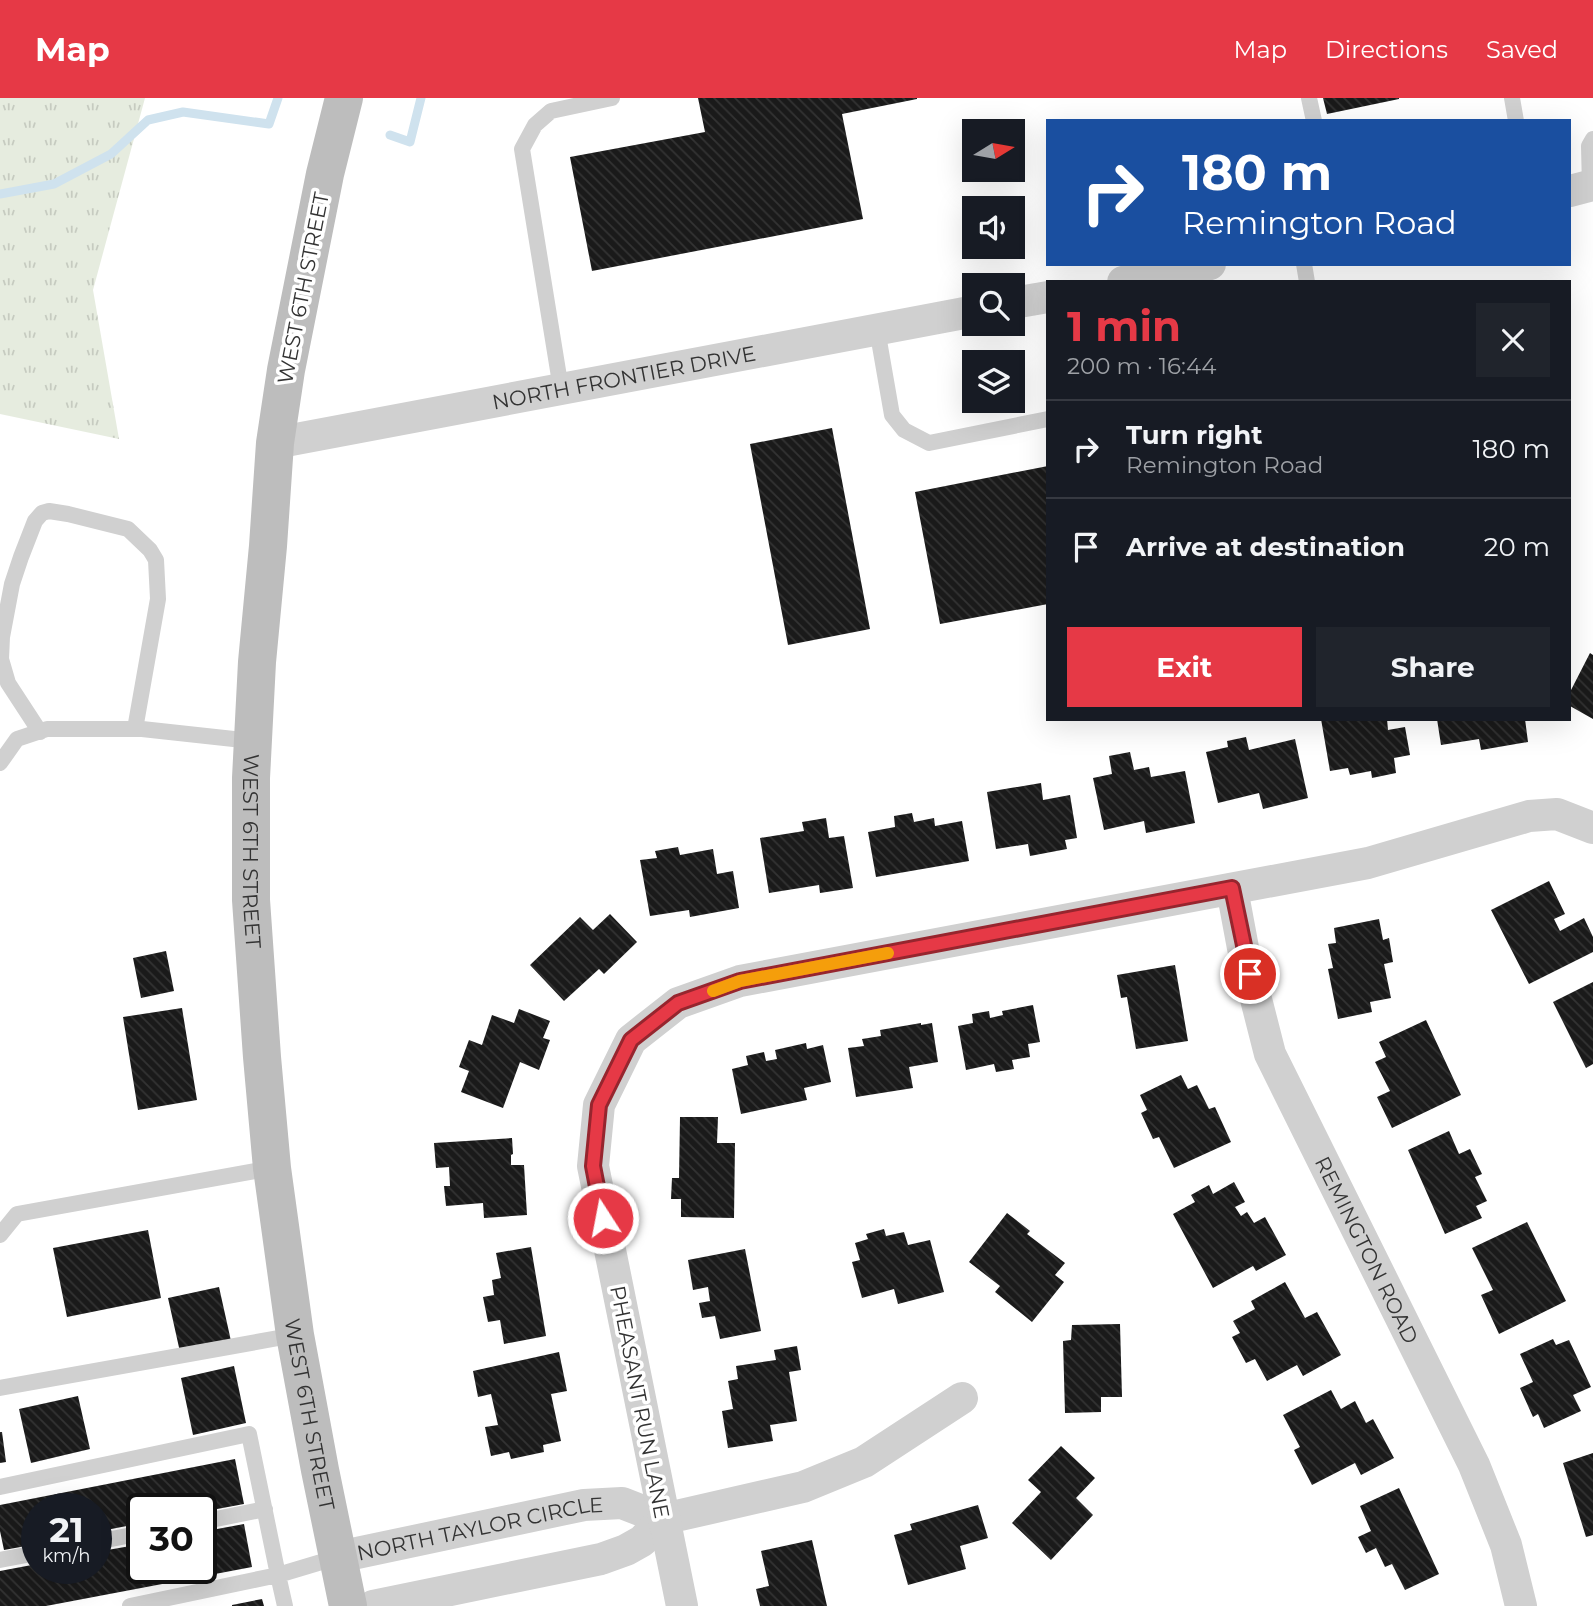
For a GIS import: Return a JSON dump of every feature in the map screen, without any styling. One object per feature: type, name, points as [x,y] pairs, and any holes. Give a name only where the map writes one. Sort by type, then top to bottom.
[{"type":"main road","name":"WEST 6TH STREET","points":[[344,98],[325,174],[286,370],[275,443],[252,741],[251,900],[272,1168],[295,1335],[348,1606]]},
{"type":"street","points":[[1141,280],[1203,266]]},
{"type":"street","points":[[1025,301],[1046,297]]},
{"type":"street","name":"NORTH FRONTIER DRIVE","points":[[275,443],[962,313]]},
{"type":"street","name":"PHEASANT RUN LANE","points":[[682,1606],[593,1166],[599,1105],[631,1040],[678,1003],[740,981],[1368,863],[1530,816],[1557,814],[1593,828]]},
{"type":"street","name":"REMINGTON ROAD","points":[[1232,888],[1243,948],[1270,1054],[1474,1465],[1506,1545],[1521,1606]]},
{"type":"street","points":[[373,1606],[601,1559],[642,1541],[663,1519],[803,1487],[864,1462],[961,1398]]},
{"type":"street","name":"NORTH TAYLOR CIRCLE","points":[[338,1557],[584,1505],[622,1503],[663,1519]]},
{"type":"lane","points":[[561,389],[522,149],[535,125],[551,111],[612,98]]},
{"type":"lane","points":[[1309,98],[1314,119]]},
{"type":"lane","points":[[1512,98],[1516,119]]},
{"type":"lane","points":[[1584,187],[1593,139]]},
{"type":"lane","points":[[877,329],[892,415],[904,430],[929,443],[1046,419]]},
{"type":"lane","points":[[40,732],[8,683],[1,659],[2,637],[12,584],[35,520],[42,513],[49,511],[128,529],[150,550],[156,560],[158,599],[135,729]]},
{"type":"lane","points":[[0,763],[18,739],[47,729],[135,729],[252,741]]},
{"type":"lane","points":[[0,1235],[16,1214],[272,1168]]},
{"type":"lane","points":[[0,1388],[295,1335]]},
{"type":"lane","points":[[0,1487],[249,1434],[285,1606]]},
{"type":"lane","points":[[217,1518],[265,1509]]},
{"type":"lane","points":[[0,1560],[21,1556]]},
{"type":"lane","points":[[130,1606],[278,1575],[338,1557]]},
{"type":"green space","points":[[0,98],[145,98],[93,290],[119,439],[0,414]]},
{"type":"building","points":[[698,98],[917,99],[842,114],[863,219],[592,271],[570,157],[705,132]]},
{"type":"building","points":[[1323,98],[1399,98],[1399,99],[1327,114]]},
{"type":"building","points":[[832,428],[870,629],[788,645],[750,444]]},
{"type":"building","points":[[1046,466],[1046,604],[940,624],[915,492]]},
{"type":"building","points":[[1590,653],[1593,655],[1593,719],[1571,707],[1571,690]]},
{"type":"building","points":[[1321,721],[1387,721],[1388,730],[1405,727],[1410,755],[1394,758],[1396,773],[1372,778],[1371,771],[1350,775],[1348,768],[1330,771]]},
{"type":"building","points":[[1437,721],[1525,721],[1528,742],[1481,750],[1479,739],[1441,745]]},
{"type":"building","points":[[1246,737],[1249,750],[1295,739],[1308,798],[1263,809],[1259,793],[1218,803],[1206,752],[1228,747],[1227,741]]},
{"type":"building","points":[[1130,752],[1134,770],[1149,767],[1151,777],[1185,771],[1195,823],[1146,833],[1144,821],[1104,830],[1093,778],[1112,774],[1109,756]]},
{"type":"building","points":[[1041,783],[1043,800],[1070,795],[1077,838],[1065,840],[1067,849],[1030,856],[1028,844],[996,849],[987,792]]},
{"type":"building","points":[[912,813],[914,822],[934,818],[935,826],[962,821],[969,861],[876,877],[868,832],[895,827],[894,816]]},
{"type":"building","points":[[826,818],[829,838],[844,836],[853,888],[820,893],[819,885],[769,893],[760,838],[804,831],[802,822]]},
{"type":"building","points":[[678,847],[680,855],[713,849],[717,874],[733,871],[739,908],[690,917],[689,910],[650,916],[640,860],[657,858],[655,851]]},
{"type":"building","points":[[1549,881],[1565,914],[1554,919],[1560,931],[1584,918],[1593,937],[1593,952],[1529,984],[1491,910]]},
{"type":"building","points":[[610,914],[637,942],[604,974],[599,969],[564,1001],[530,965],[580,917],[593,930]]},
{"type":"building","points":[[1379,919],[1383,940],[1389,938],[1393,962],[1384,964],[1391,998],[1370,1002],[1372,1012],[1338,1019],[1328,969],[1333,968],[1328,944],[1336,943],[1334,928]]},
{"type":"building","points":[[166,951],[174,991],[141,998],[133,958]]},
{"type":"building","points":[[1175,965],[1188,1041],[1136,1049],[1127,997],[1121,998],[1117,975]]},
{"type":"building","points":[[1593,982],[1593,1064],[1586,1068],[1553,1002]]},
{"type":"building","points":[[1033,1005],[1040,1042],[1028,1044],[1030,1057],[1012,1060],[1014,1069],[996,1072],[994,1064],[966,1070],[958,1026],[973,1023],[972,1014],[989,1011],[990,1018],[1003,1015],[1002,1011]]},
{"type":"building","points":[[182,1008],[197,1100],[138,1110],[123,1017]]},
{"type":"building","points":[[519,1009],[550,1021],[543,1038],[550,1040],[539,1070],[520,1062],[503,1108],[461,1092],[469,1071],[459,1067],[469,1040],[482,1045],[492,1015],[514,1023]]},
{"type":"building","points":[[1426,1020],[1461,1095],[1392,1128],[1377,1097],[1390,1091],[1375,1062],[1386,1057],[1379,1042]]},
{"type":"building","points":[[932,1023],[938,1062],[909,1067],[913,1088],[856,1097],[848,1048],[864,1046],[862,1039],[881,1036],[880,1030]]},
{"type":"building","points":[[806,1043],[807,1049],[823,1045],[831,1082],[804,1088],[807,1100],[741,1114],[732,1069],[748,1065],[746,1056],[764,1052],[766,1061],[777,1059],[775,1050]]},
{"type":"building","points":[[1181,1075],[1188,1089],[1197,1085],[1209,1109],[1215,1107],[1231,1142],[1174,1168],[1159,1137],[1153,1139],[1141,1113],[1147,1110],[1140,1095]]},
{"type":"building","points":[[680,1117],[718,1117],[717,1143],[735,1143],[734,1218],[681,1217],[681,1199],[671,1199],[672,1178],[679,1178]]},
{"type":"building","points":[[1449,1131],[1459,1154],[1470,1149],[1482,1174],[1475,1177],[1487,1201],[1476,1206],[1482,1218],[1445,1234],[1408,1150]]},
{"type":"building","points":[[512,1138],[511,1165],[524,1165],[527,1215],[484,1218],[483,1203],[446,1206],[444,1186],[450,1186],[449,1167],[436,1168],[434,1143]]},
{"type":"building","points":[[1234,1182],[1245,1202],[1235,1207],[1241,1216],[1247,1212],[1254,1223],[1265,1217],[1286,1255],[1256,1271],[1253,1266],[1213,1288],[1173,1214],[1195,1202],[1191,1195],[1209,1185],[1213,1194]]},
{"type":"building","points":[[1007,1213],[1030,1231],[1027,1234],[1065,1263],[1055,1275],[1064,1282],[1032,1322],[995,1292],[1000,1286],[969,1262]]},
{"type":"building","points":[[1527,1222],[1566,1301],[1499,1334],[1481,1295],[1493,1290],[1472,1248]]},
{"type":"building","points":[[884,1229],[886,1236],[904,1232],[908,1245],[930,1240],[944,1292],[898,1304],[894,1289],[862,1298],[852,1262],[860,1260],[855,1243],[868,1239],[866,1234]]},
{"type":"building","points":[[148,1230],[161,1298],[67,1317],[53,1248]]},
{"type":"building","points":[[531,1247],[546,1336],[504,1344],[500,1320],[488,1322],[483,1297],[494,1295],[492,1280],[501,1278],[496,1253]]},
{"type":"building","points":[[745,1249],[761,1331],[720,1339],[715,1316],[702,1318],[699,1303],[710,1301],[708,1287],[693,1290],[688,1260]]},
{"type":"building","points":[[1285,1282],[1305,1318],[1317,1312],[1341,1355],[1303,1376],[1297,1365],[1267,1381],[1255,1359],[1246,1363],[1232,1337],[1240,1333],[1233,1321],[1255,1309],[1251,1301]]},
{"type":"building","points":[[219,1287],[231,1341],[180,1352],[168,1298]]},
{"type":"building","points":[[1120,1324],[1122,1397],[1101,1397],[1101,1412],[1065,1413],[1063,1341],[1071,1340],[1072,1325]]},
{"type":"building","points":[[1553,1339],[1556,1345],[1569,1340],[1591,1387],[1573,1395],[1581,1411],[1544,1428],[1538,1414],[1533,1417],[1520,1388],[1533,1382],[1520,1354]]},
{"type":"building","points":[[797,1346],[801,1370],[789,1372],[797,1421],[770,1425],[773,1441],[728,1448],[722,1411],[733,1409],[728,1381],[738,1379],[736,1366],[776,1360],[774,1350]]},
{"type":"building","points":[[559,1352],[567,1391],[551,1394],[561,1441],[543,1445],[544,1452],[511,1459],[509,1452],[491,1456],[485,1427],[498,1425],[491,1394],[478,1397],[473,1371]]},
{"type":"building","points":[[234,1366],[246,1423],[193,1435],[181,1378]]},
{"type":"building","points":[[1331,1390],[1341,1409],[1355,1401],[1366,1423],[1373,1419],[1394,1458],[1361,1475],[1355,1463],[1312,1485],[1294,1450],[1300,1447],[1283,1415]]},
{"type":"building","points":[[78,1396],[90,1449],[31,1463],[19,1409]]},
{"type":"building","points":[[0,1432],[6,1462],[0,1463]]},
{"type":"building","points":[[1061,1446],[1095,1478],[1076,1498],[1093,1515],[1051,1560],[1012,1523],[1041,1492],[1028,1480]]},
{"type":"building","points":[[1593,1453],[1593,1535],[1586,1537],[1563,1463]]},
{"type":"building","points":[[235,1459],[244,1504],[217,1509],[217,1493],[126,1493],[126,1526],[112,1529],[112,1493],[61,1493]]},
{"type":"building","points":[[1399,1488],[1439,1574],[1405,1590],[1392,1564],[1385,1567],[1376,1548],[1366,1553],[1358,1537],[1371,1531],[1360,1506]]},
{"type":"building","points":[[21,1501],[21,1547],[4,1550],[0,1531],[0,1505]]},
{"type":"building","points":[[978,1505],[988,1538],[960,1546],[966,1569],[908,1585],[894,1535],[912,1530],[910,1524]]},
{"type":"building","points":[[244,1524],[252,1567],[217,1574],[217,1529]]},
{"type":"building","points":[[812,1540],[827,1606],[760,1606],[756,1589],[769,1586],[761,1551]]},
{"type":"building","points":[[126,1547],[126,1584],[162,1584],[46,1606],[0,1606],[0,1571],[21,1567],[21,1584],[112,1584],[112,1549]]},
{"type":"building","points":[[262,1599],[264,1606],[232,1606],[232,1605]]},
{"type":"waterway","points":[[0,194],[54,184],[111,154],[148,120],[183,112],[269,124],[278,98]]},
{"type":"waterway","points":[[390,135],[410,142],[421,98]]},
{"type":"slow traffic","points":[[713,991],[740,981],[888,953]]},
{"type":"route","points":[[603,1218],[593,1166],[599,1105],[631,1040],[678,1003],[740,981],[1232,888],[1250,974]]}]
